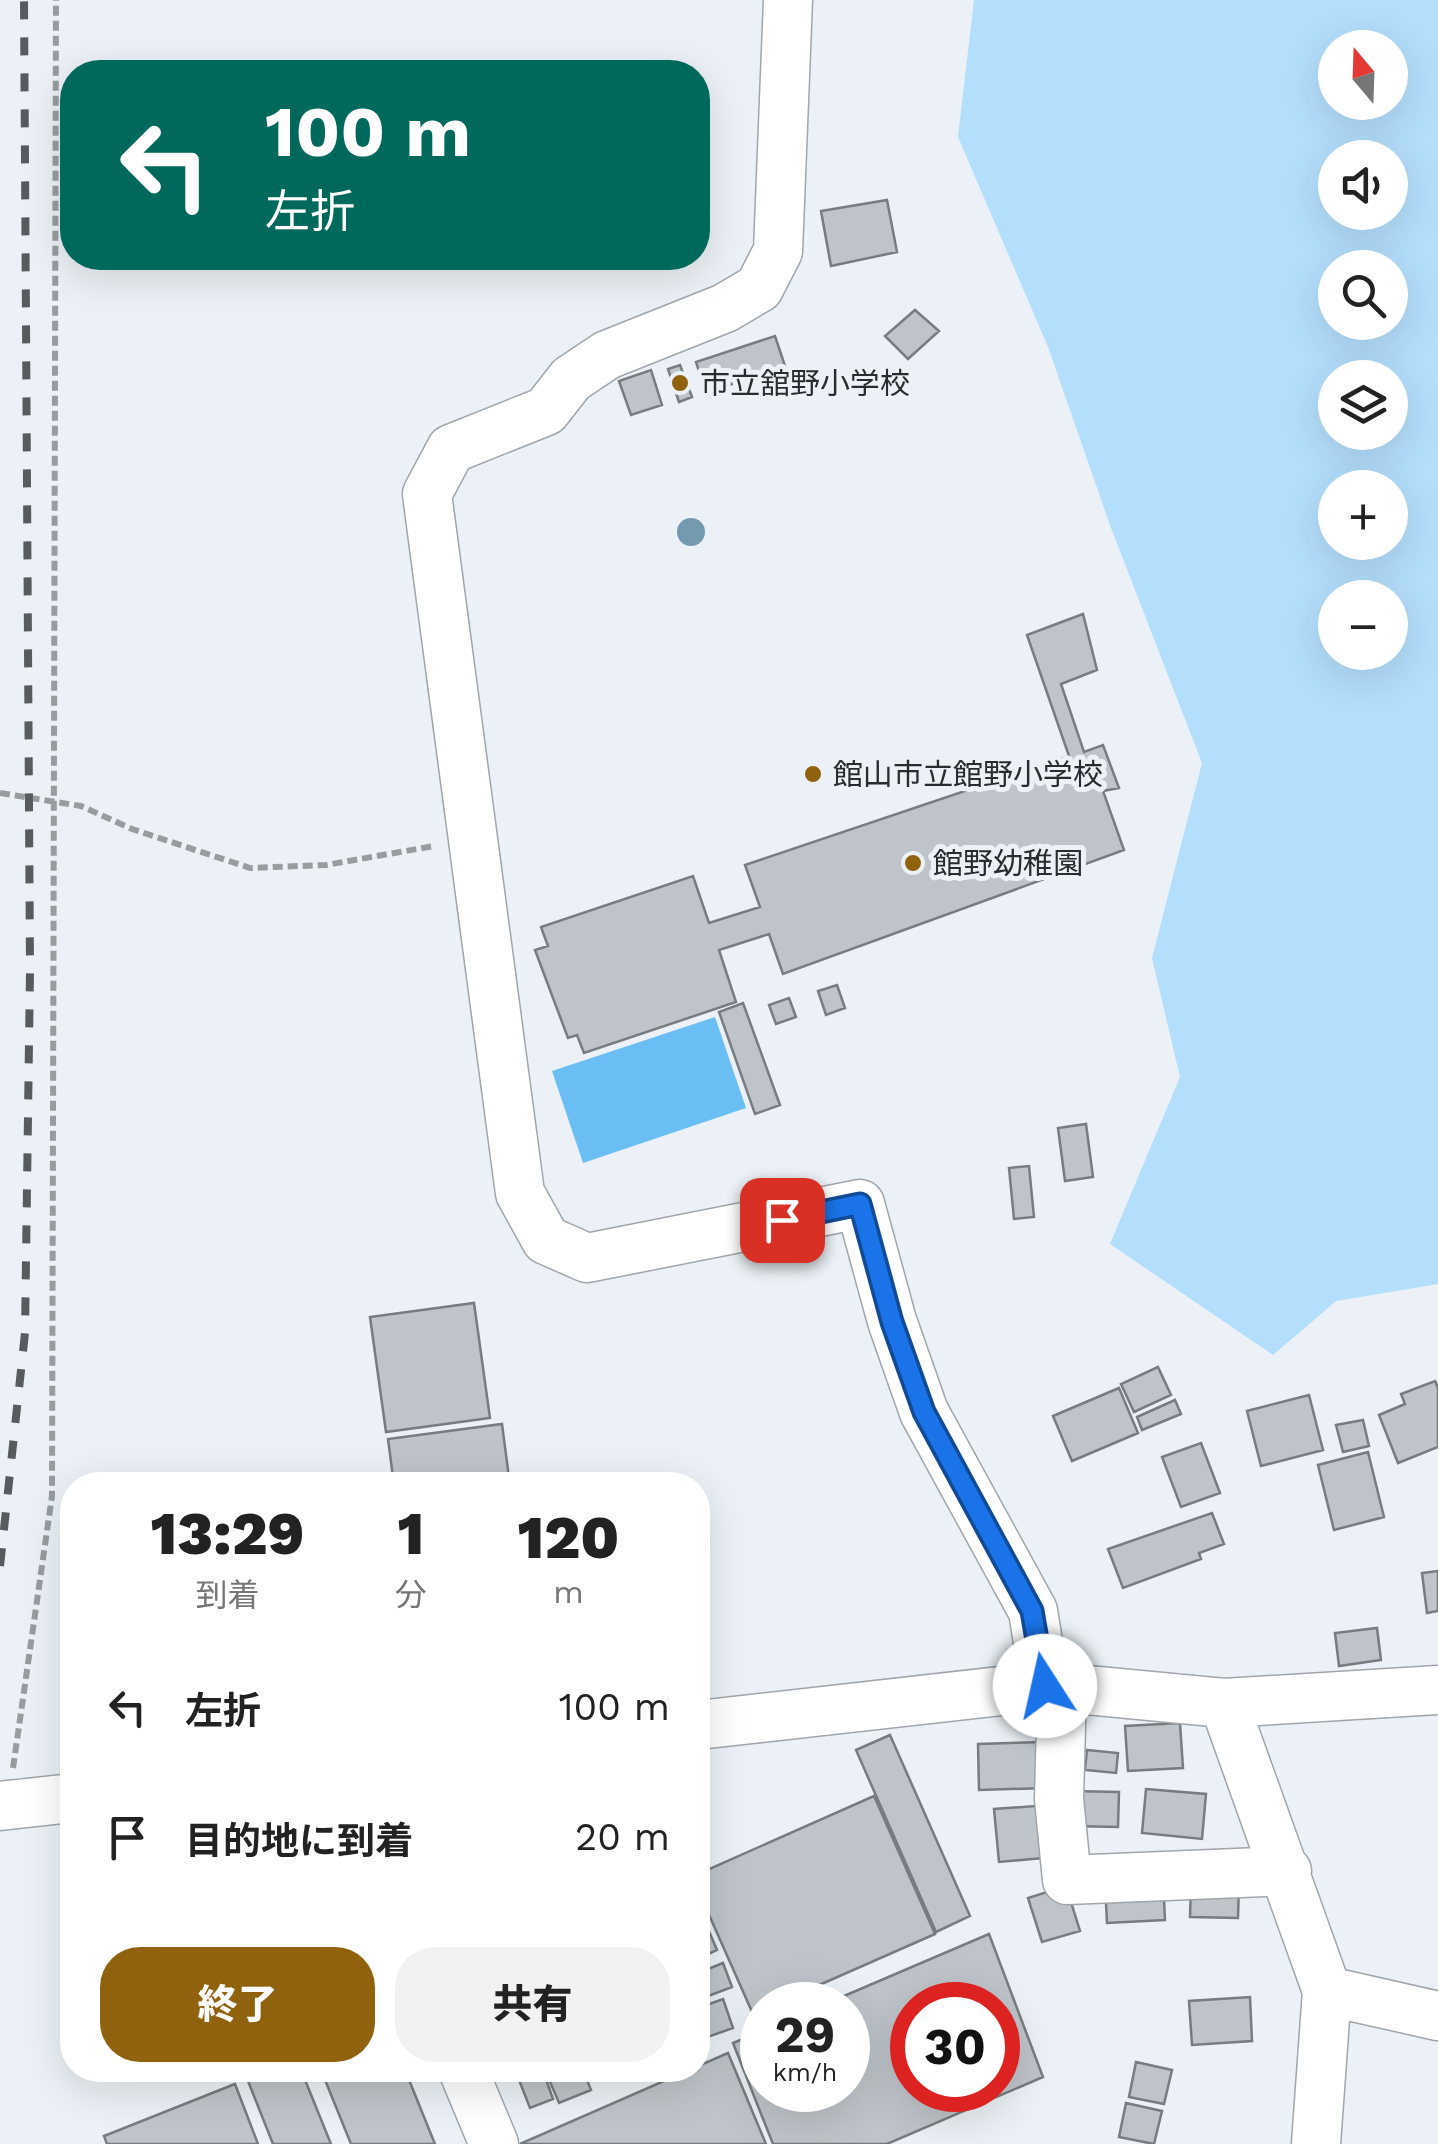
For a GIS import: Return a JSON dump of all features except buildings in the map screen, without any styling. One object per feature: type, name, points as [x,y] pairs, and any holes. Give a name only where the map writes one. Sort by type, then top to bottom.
[{"type":"street","points":[[788,0],[778,251],[759,288],[725,308],[607,355],[571,379],[546,412],[451,448],[427,494],[520,1192],[546,1240],[587,1258],[860,1204],[892,1322],[924,1412],[1032,1611],[1054,1687],[1067,1880],[1286,1871]]},
{"type":"street","points":[[710,1724],[1054,1687],[1224,1703],[1438,1690]]},
{"type":"street","points":[[1224,1703],[1327,1991],[1316,2144]]},
{"type":"street","points":[[3,1806],[60,1799]]},
{"type":"street","points":[[1327,1991],[1438,2016]]},
{"type":"street","points":[[468,2082],[494,2144]]},
{"type":"path","points":[[3,1806],[52,1496],[56,0]]},
{"type":"path","points":[[0,793],[81,806],[132,829],[250,868],[326,865],[434,846],[474,855]]},
{"type":"shaded area","points":[[974,0],[1438,0],[1438,1284],[1336,1301],[1273,1355],[1110,1244],[1180,1077],[1152,958],[1202,763],[1111,528],[1048,347],[958,137]]},
{"type":"water","points":[[715,1017],[746,1108],[583,1163],[552,1071]]},
{"type":"railway","points":[[0,1566],[25,1333],[30,970],[24,0]]},
{"type":"place","name":"市立舘野小学校","points":[[680,383]]},
{"type":"place","name":"館山市立館野小学校","points":[[813,774]]},
{"type":"place","name":"館野幼稚園","points":[[913,863]]},
{"type":"route","points":[[782,1220],[860,1204],[892,1322],[924,1412],[1032,1611],[1045,1686]]}]
